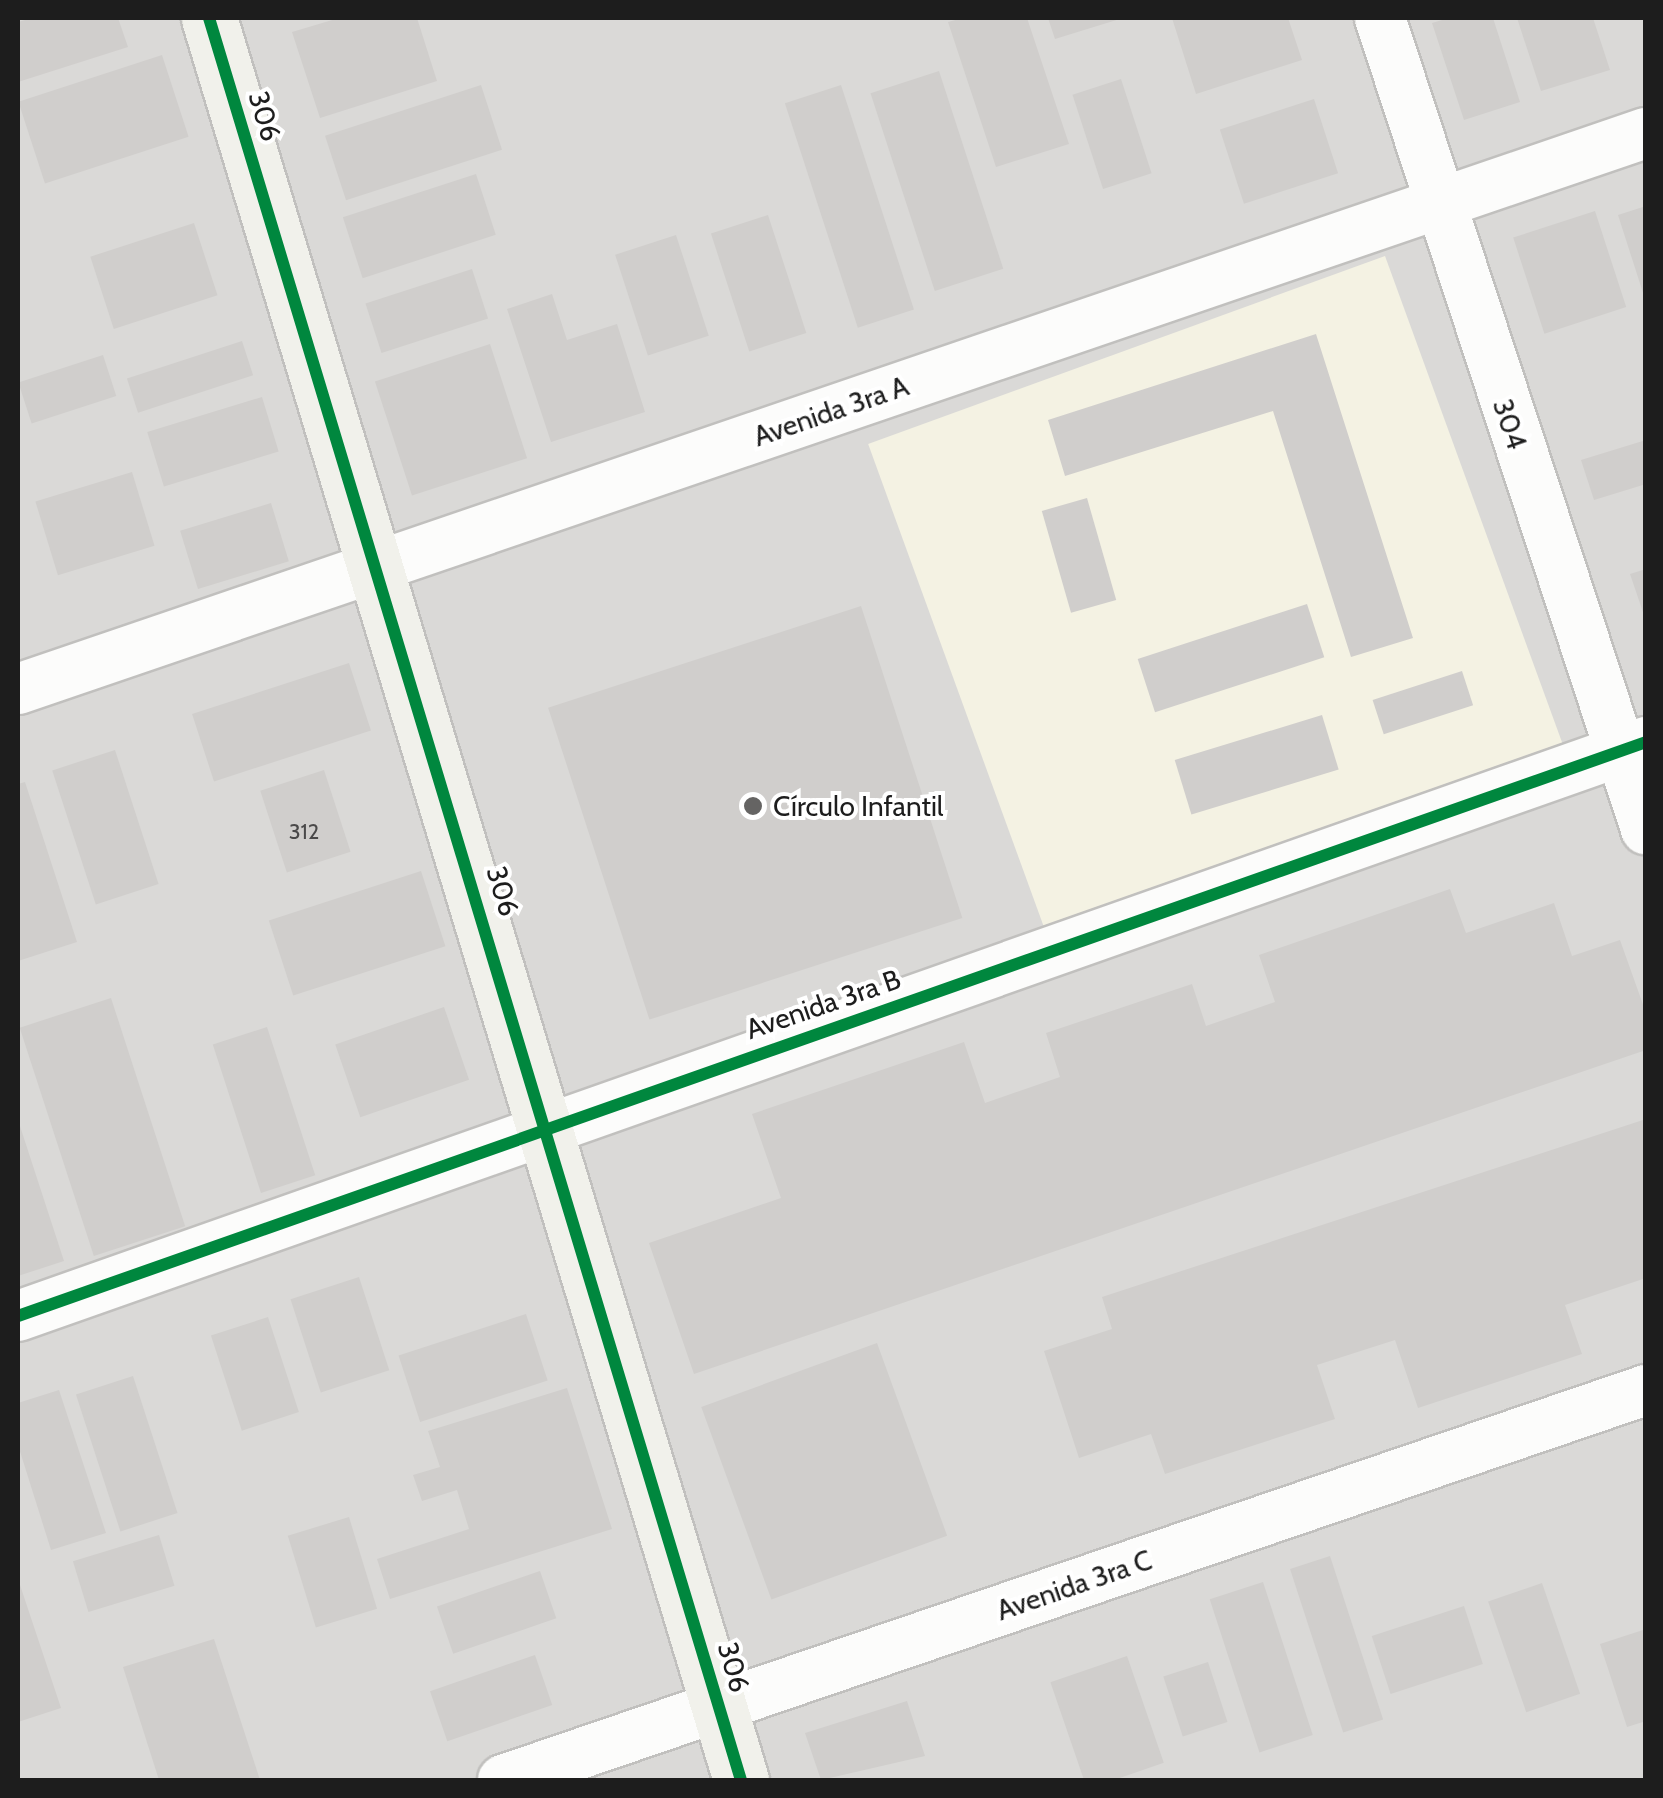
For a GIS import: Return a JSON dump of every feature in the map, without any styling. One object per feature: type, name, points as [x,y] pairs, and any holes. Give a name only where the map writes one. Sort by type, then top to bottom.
[{"type":"street","name":"306","points":[[209,18],[550,1126],[741,1780]]},
{"type":"street","name":"304","points":[[1380,18],[1438,207],[1633,747],[1646,829]]},
{"type":"street","name":"Avenida 3ra A","points":[[18,689],[1646,133]]},
{"type":"street","name":"Avenida 3ra B","points":[[18,1316],[1633,747]]},
{"type":"street","name":"Avenida 3ra C","points":[[504,1780],[1646,1390]]},
{"type":"shaded area","points":[[18,18],[1645,18],[1645,1780],[18,1780]]},
{"type":"shaded area","points":[[1385,256],[1566,753],[1049,941],[868,444]]},
{"type":"building","points":[[32,18],[118,18],[128,47],[18,82],[18,22]]},
{"type":"building","points":[[339,18],[417,18],[437,81],[320,118],[292,32]]},
{"type":"building","points":[[963,18],[1027,18],[1069,144],[996,167],[948,22]]},
{"type":"building","points":[[1048,18],[1123,18],[1055,39]]},
{"type":"building","points":[[1172,18],[1288,18],[1302,60],[1196,94]]},
{"type":"building","points":[[1449,18],[1493,18],[1520,102],[1464,120],[1432,23]]},
{"type":"building","points":[[1517,18],[1593,18],[1610,70],[1541,91]]},
{"type":"building","points":[[162,55],[189,137],[45,183],[18,102]]},
{"type":"building","points":[[939,71],[1003,269],[935,291],[871,93]]},
{"type":"building","points":[[1121,79],[1152,173],[1103,189],[1072,95]]},
{"type":"building","points":[[481,85],[502,150],[346,200],[325,136]]},
{"type":"building","points":[[841,85],[914,309],[858,328],[785,103]]},
{"type":"building","points":[[1314,99],[1338,173],[1244,204],[1220,130]]},
{"type":"building","points":[[476,174],[496,235],[363,278],[343,217]]},
{"type":"building","points":[[1646,206],[1646,299],[1645,299],[1618,215]]},
{"type":"building","points":[[1595,211],[1626,307],[1544,334],[1513,238]]},
{"type":"building","points":[[768,215],[806,333],[749,351],[711,234]]},
{"type":"building","points":[[194,223],[217,295],[114,329],[90,257]]},
{"type":"building","points":[[676,235],[709,336],[648,356],[615,255]]},
{"type":"building","points":[[472,269],[488,318],[382,353],[365,304]]},
{"type":"building","points":[[552,294],[567,340],[617,324],[645,412],[551,442],[507,309]]},
{"type":"building","points":[[1316,334],[1413,638],[1351,657],[1273,411],[1065,476],[1048,420]]},
{"type":"building","points":[[242,341],[253,375],[138,413],[127,378]]},
{"type":"building","points":[[490,344],[527,458],[412,496],[375,381]]},
{"type":"building","points":[[103,355],[116,396],[32,423],[18,383]]},
{"type":"building","points":[[262,397],[279,452],[164,487],[147,432]]},
{"type":"building","points":[[1646,440],[1646,484],[1594,500],[1581,460]]},
{"type":"building","points":[[132,472],[155,546],[58,575],[35,502]]},
{"type":"building","points":[[1087,498],[1116,600],[1071,613],[1042,511]]},
{"type":"building","points":[[271,503],[289,561],[198,589],[180,531]]},
{"type":"building","points":[[1646,569],[1646,618],[1645,618],[1630,574]]},
{"type":"building","points":[[1307,604],[1324,657],[1155,712],[1138,659]]},
{"type":"building","name":"Círculo Infantil","points":[[861,606],[962,918],[649,1020],[548,708]]},
{"type":"building","points":[[349,663],[371,731],[214,782],[192,714]]},
{"type":"building","points":[[1462,671],[1473,705],[1384,734],[1373,700]]},
{"type":"building","points":[[1322,715],[1339,770],[1191,815],[1175,760]]},
{"type":"building","points":[[115,750],[159,884],[96,904],[52,770]]},
{"type":"building","points":[[324,770],[351,852],[287,872],[260,791]]},
{"type":"building","points":[[25,782],[77,942],[18,961],[18,784]]},
{"type":"building","points":[[421,871],[445,946],[293,996],[269,920]]},
{"type":"building","points":[[1450,889],[1466,933],[1554,903],[1572,956],[1620,940],[1646,1013],[1646,1050],[694,1374],[649,1243],[781,1198],[752,1114],[964,1042],[985,1103],[1060,1077],[1046,1033],[1192,984],[1206,1026],[1275,1002],[1259,955]]},
{"type":"building","points":[[111,998],[185,1226],[94,1256],[20,1028]]},
{"type":"building","points":[[444,1007],[469,1080],[360,1117],[335,1044]]},
{"type":"building","points":[[267,1027],[315,1175],[261,1193],[213,1045]]},
{"type":"building","points":[[1646,1119],[1646,1278],[1565,1305],[1582,1354],[1418,1408],[1395,1340],[1317,1365],[1335,1419],[1165,1474],[1151,1434],[1079,1458],[1044,1351],[1112,1329],[1102,1297]]},
{"type":"building","points":[[18,1120],[64,1261],[18,1276]]},
{"type":"building","points":[[359,1277],[389,1370],[321,1392],[291,1299]]},
{"type":"building","points":[[526,1314],[548,1381],[420,1422],[399,1355]]},
{"type":"building","points":[[268,1317],[299,1412],[242,1431],[211,1336]]},
{"type":"building","points":[[877,1343],[947,1536],[771,1600],[701,1407]]},
{"type":"building","points":[[133,1376],[177,1513],[120,1531],[76,1395]]},
{"type":"building","points":[[567,1388],[612,1529],[390,1599],[377,1559],[469,1529],[457,1490],[422,1501],[413,1475],[440,1467],[428,1431]]},
{"type":"building","points":[[59,1390],[106,1533],[51,1550],[18,1445],[18,1403]]},
{"type":"building","points":[[349,1517],[377,1609],[316,1628],[288,1536]]},
{"type":"building","points":[[159,1535],[174,1586],[88,1612],[73,1561]]},
{"type":"building","points":[[1330,1556],[1383,1720],[1343,1733],[1290,1569]]},
{"type":"building","points":[[540,1571],[556,1618],[453,1654],[437,1606]]},
{"type":"building","points":[[18,1579],[61,1708],[18,1722]]},
{"type":"building","points":[[1263,1582],[1313,1735],[1259,1752],[1210,1599]]},
{"type":"building","points":[[1542,1583],[1580,1694],[1526,1712],[1488,1602]]},
{"type":"building","points":[[1464,1606],[1483,1664],[1391,1694],[1372,1636]]},
{"type":"building","points":[[1643,1630],[1646,1721],[1627,1727],[1600,1644]]},
{"type":"building","points":[[214,1639],[260,1780],[159,1780],[123,1667]]},
{"type":"building","points":[[535,1655],[552,1705],[447,1741],[430,1691]]},
{"type":"building","points":[[1127,1656],[1164,1763],[1114,1780],[1084,1780],[1050,1682]]},
{"type":"building","points":[[1208,1662],[1227,1722],[1183,1736],[1163,1677]]},
{"type":"building","points":[[907,1701],[925,1756],[821,1780],[805,1733]]},
{"type":"cycle path","points":[[209,18],[741,1780]]},
{"type":"cycle path","points":[[18,1316],[1646,742]]},
{"type":"place","name":"Círculo Infantil","points":[[753,806]]}]
